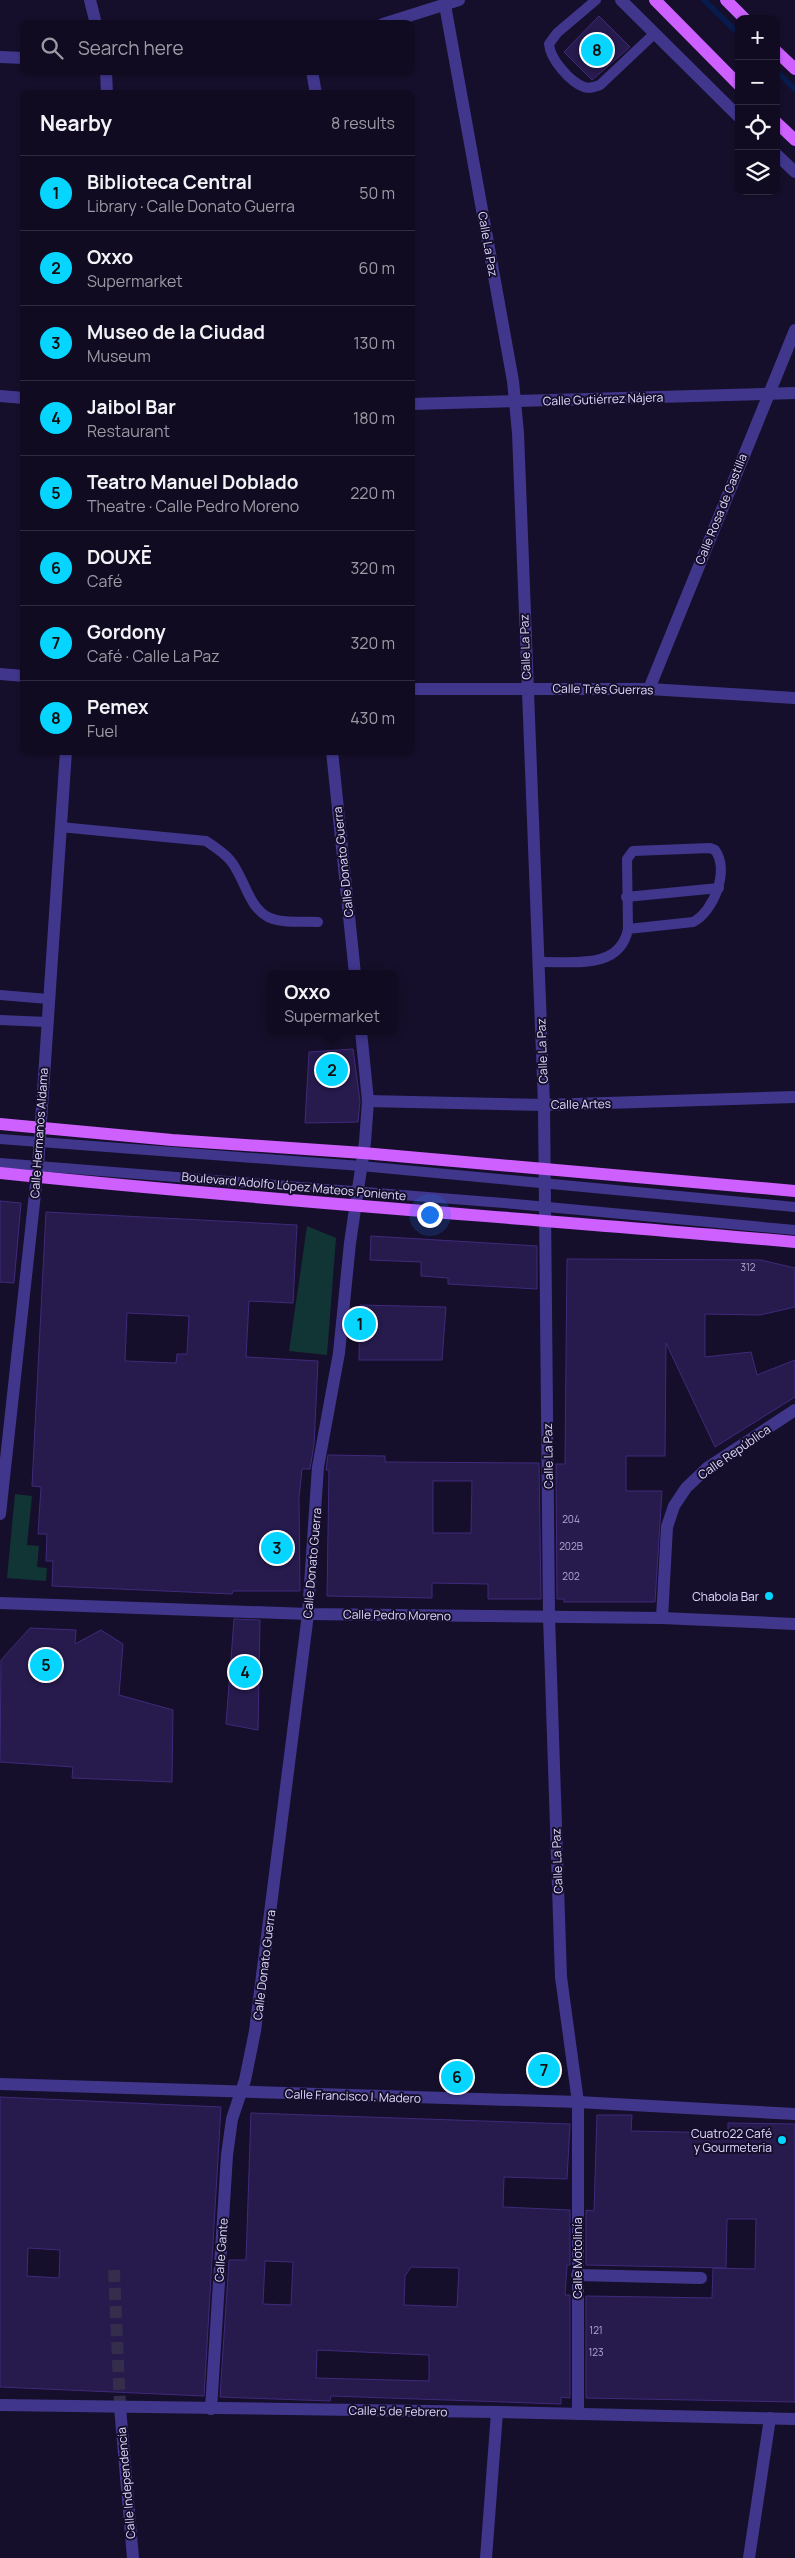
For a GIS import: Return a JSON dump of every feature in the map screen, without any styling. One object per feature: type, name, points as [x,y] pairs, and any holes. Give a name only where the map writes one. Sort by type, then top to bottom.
[{"type":"main road","points":[[655,0],[735,81]]},
{"type":"main road","points":[[726,0],[740,15]]},
{"type":"main road","points":[[780,55],[795,69]]},
{"type":"main road","points":[[780,126],[795,140]]},
{"type":"main road","points":[[0,1124],[172,1140],[363,1153],[795,1191]]},
{"type":"main road","name":"Boulevard Adolfo López Mateos Poniente","points":[[0,1173],[37,1172],[354,1207],[545,1220],[795,1242]]},
{"type":"street","points":[[90,0],[95,20]]},
{"type":"street","points":[[397,20],[459,0]]},
{"type":"street","points":[[621,0],[735,113]]},
{"type":"street","name":"Calle La Paz","points":[[445,6],[516,403],[544,1105],[549,1616],[561,1977],[578,2102]]},
{"type":"street","points":[[0,57],[20,58]]},
{"type":"street","points":[[106,75],[107,90]]},
{"type":"street","points":[[313,75],[315,90]]},
{"type":"street","points":[[780,158],[795,172]]},
{"type":"street","name":"Calle Rosa de Castilla","points":[[649,689],[768,392],[795,330]]},
{"type":"street","name":"Calle Gutiérrez Nájera","points":[[415,404],[516,403],[768,392],[795,393]]},
{"type":"street","points":[[0,396],[20,398]]},
{"type":"street","points":[[0,674],[20,676]]},
{"type":"street","name":"Calle Três Guerras","points":[[415,689],[649,689],[795,698]]},
{"type":"street","name":"Calle Hermanos Aldama","points":[[0,1514],[37,1172],[66,755]]},
{"type":"street","name":"Calle Donato Guerra","points":[[332,755],[355,970]]},
{"type":"street","name":"Calle Donato Guerra","points":[[240,2093],[245,2080],[255,2032],[308,1614],[318,1467],[340,1353],[354,1207],[363,1153],[368,1101],[360,1035]]},
{"type":"street","name":"Calle Artes","points":[[368,1101],[544,1105],[795,1097]]},
{"type":"street","name":"Calle República","points":[[662,1618],[667,1527],[678,1500],[686,1488],[707,1468],[795,1410]]},
{"type":"street","name":"Calle Pedro Moreno","points":[[0,1603],[308,1614],[662,1618],[795,1624]]},
{"type":"street","name":"Calle Francisco I. Madero","points":[[0,2084],[240,2093],[578,2102],[795,2114]]},
{"type":"street","name":"Calle Gante","points":[[211,2409],[227,2155],[232,2119],[240,2093]]},
{"type":"street","name":"Calle Motolinía","points":[[578,2102],[578,2414]]},
{"type":"street","points":[[577,2275],[700,2278]]},
{"type":"street","name":"Calle 5 de Febrero","points":[[0,2405],[497,2412],[795,2419]]},
{"type":"street","name":"Calle Independencia","points":[[120,2407],[133,2558]]},
{"type":"street","points":[[486,2558],[497,2412]]},
{"type":"street","points":[[749,2558],[770,2418]]},
{"type":"lane","points":[[596,0],[557,32],[550,44],[552,56],[568,75],[582,86],[590,88],[600,85],[654,34]]},
{"type":"lane","points":[[60,827],[206,842],[222,851],[232,862],[256,906],[267,917],[278,920],[318,922]]},
{"type":"lane","points":[[538,962],[600,960],[611,957],[620,950],[626,939],[628,929],[626,897],[627,859],[633,851],[710,848],[715,850],[720,860],[719,888],[708,910],[693,922],[628,929]]},
{"type":"lane","points":[[626,897],[719,888]]},
{"type":"lane","points":[[0,995],[48,999]]},
{"type":"lane","points":[[0,1020],[47,1022]]},
{"type":"lane","points":[[0,1139],[39,1144],[361,1166],[795,1208]]},
{"type":"lane","points":[[0,1163],[37,1172],[357,1191],[545,1206],[795,1230]]},
{"type":"green space","points":[[307,1226],[336,1238],[327,1355],[289,1351]]},
{"type":"green space","points":[[15,1494],[32,1496],[27,1545],[39,1546],[37,1567],[47,1568],[46,1581],[7,1578]]},
{"type":"building","points":[[599,16],[630,47],[592,80],[564,52]]},
{"type":"building","points":[[353,1049],[360,1101],[358,1122],[305,1123],[309,1052]]},
{"type":"building","points":[[0,1201],[21,1203],[14,1283],[0,1282]]},
{"type":"building","points":[[46,1212],[297,1225],[293,1303],[249,1301],[246,1357],[318,1361],[314,1445],[310,1469],[302,1469],[299,1497],[300,1591],[233,1591],[232,1594],[52,1586],[53,1561],[46,1561],[47,1534],[38,1534],[41,1487],[32,1486]],"holes":[[[127,1313],[189,1316],[187,1354],[177,1354],[176,1363],[125,1361]]]},
{"type":"building","points":[[371,1236],[537,1246],[537,1289],[448,1284],[448,1278],[421,1276],[421,1262],[370,1260]]},
{"type":"building","points":[[567,1259],[761,1260],[795,1268],[795,1307],[760,1315],[705,1314],[705,1357],[751,1352],[757,1375],[795,1360],[795,1397],[715,1447],[666,1343],[665,1456],[626,1456],[626,1491],[662,1491],[655,1602],[564,1602],[564,1599],[557,1599],[556,1464],[565,1464]]},
{"type":"building","points":[[360,1305],[446,1307],[442,1360],[359,1360]]},
{"type":"building","points":[[328,1455],[385,1456],[385,1462],[539,1463],[541,1599],[488,1599],[488,1584],[432,1583],[432,1598],[327,1596],[329,1470],[326,1470]],"holes":[[[433,1481],[472,1481],[471,1533],[433,1533]]]},
{"type":"building","points":[[234,1619],[260,1620],[258,1730],[226,1724]]},
{"type":"building","points":[[30,1628],[76,1630],[75,1644],[101,1630],[123,1644],[119,1695],[173,1710],[172,1782],[72,1778],[73,1767],[0,1762],[1,1660]]},
{"type":"building","points":[[0,2097],[221,2107],[204,2396],[0,2387]],"holes":[[[28,2248],[60,2250],[59,2278],[27,2276]]]},
{"type":"building","points":[[251,2113],[570,2124],[567,2179],[504,2177],[503,2207],[570,2210],[570,2265],[567,2265],[565,2295],[570,2295],[570,2398],[561,2397],[561,2404],[331,2396],[330,2401],[220,2397],[229,2260],[246,2260]],"holes":[[[265,2261],[293,2262],[291,2305],[263,2304]],[[411,2267],[459,2268],[457,2307],[404,2305],[405,2276]],[[317,2350],[429,2355],[429,2381],[316,2378]]]},
{"type":"building","points":[[597,2115],[632,2115],[631,2131],[728,2133],[728,2123],[795,2124],[795,2402],[586,2398],[586,2296],[712,2298],[713,2268],[755,2269],[756,2219],[727,2219],[726,2268],[586,2265],[586,2210],[594,2211]]},
{"type":"waterway","points":[[704,0],[735,30]]},
{"type":"waterway","points":[[780,75],[795,89]]},
{"type":"tunnel","points":[[114,2270],[120,2407]]},
{"type":"place","name":"Pemex","points":[[597,50]]},
{"type":"place","name":"Oxxo","points":[[332,1070]]},
{"type":"place","name":"Biblioteca Central","points":[[360,1324]]},
{"type":"place","name":"Museo de la Ciudad","points":[[277,1548]]},
{"type":"place","name":"Chabola Bar","points":[[769,1596]]},
{"type":"place","name":"Teatro Manuel Doblado","points":[[46,1665]]},
{"type":"place","name":"Jaibol Bar","points":[[245,1672]]},
{"type":"place","name":"Gordony","points":[[544,2070]]},
{"type":"place","name":"DOUXĒ","points":[[457,2077]]},
{"type":"place","name":"Cuatro22 Café y Gourmeteria","points":[[782,2140]]}]
